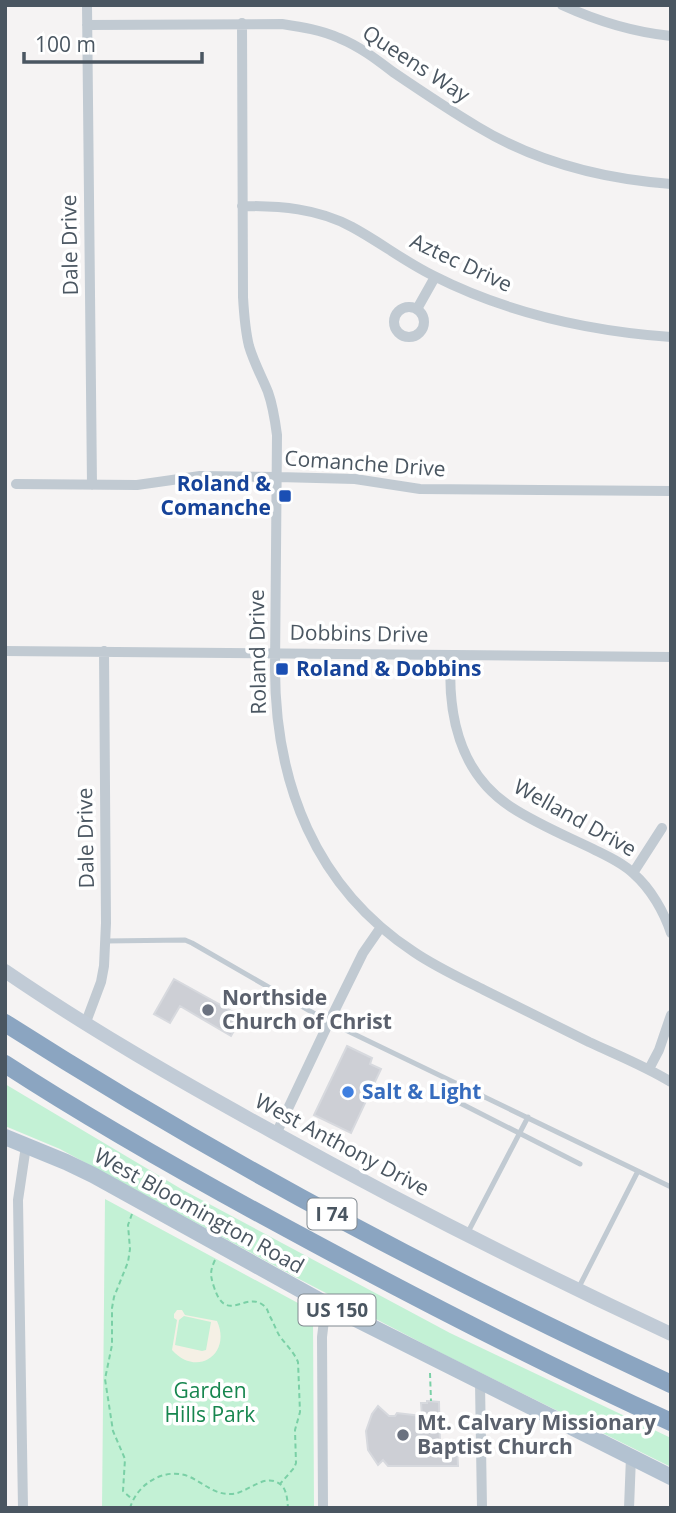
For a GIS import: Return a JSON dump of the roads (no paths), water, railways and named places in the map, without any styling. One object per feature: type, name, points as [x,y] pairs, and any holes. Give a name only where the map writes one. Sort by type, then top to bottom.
[{"type":"highway","name":"I 74","points":[[5,1023],[105,1086],[287,1190],[505,1303],[671,1384]]},
{"type":"highway","name":"I 74","points":[[5,1064],[245,1207],[515,1347],[671,1422]]},
{"type":"main road","name":"West Bloomington Road","points":[[5,1137],[93,1175],[326,1304],[671,1477]]},
{"type":"street","name":"Dale Drive","points":[[87,5],[92,485]]},
{"type":"street","points":[[562,5],[608,24],[642,33],[671,36]]},
{"type":"street","name":"Roland Drive","points":[[242,23],[244,323],[255,364],[274,411],[277,435],[276,704],[279,737],[295,799],[304,822],[339,883],[381,927],[413,952],[439,968],[671,1082]]},
{"type":"street","name":"Queens Way","points":[[88,25],[282,24],[326,33],[361,49],[443,106],[513,146],[575,168],[614,177],[671,184]]},
{"type":"street","name":"Aztec Drive","points":[[243,206],[291,208],[334,219],[435,276],[490,299],[550,318],[588,327],[671,337]]},
{"type":"street","points":[[417,309],[435,276]]},
{"type":"street","name":"Comanche Drive","points":[[16,484],[136,485],[200,476],[355,479],[420,489],[671,491]]},
{"type":"street","name":"Dobbins Drive","points":[[5,651],[671,657]]},
{"type":"street","name":"Dale Drive","points":[[86,1022],[101,982],[106,941],[104,651]]},
{"type":"street","name":"Welland Drive","points":[[451,655],[450,690],[457,733],[464,751],[486,785],[510,807],[601,853],[634,873],[653,897],[671,933]]},
{"type":"street","points":[[634,873],[662,828]]},
{"type":"street","points":[[276,1134],[363,953],[381,927]]},
{"type":"street","name":"West Anthony Drive","points":[[5,971],[188,1084],[355,1178],[671,1334]]},
{"type":"street","points":[[649,1069],[671,1015]]},
{"type":"street","points":[[23,1508],[18,1200],[26,1146]]},
{"type":"street","points":[[323,1508],[322,1337],[326,1304]]},
{"type":"street","points":[[480,1383],[482,1508]]},
{"type":"street","points":[[629,1508],[631,1457]]},
{"type":"lane","points":[[106,941],[185,940],[192,943],[329,1022],[671,1187]]},
{"type":"lane","points":[[456,1101],[580,1164]]},
{"type":"lane","points":[[467,1234],[528,1117]]},
{"type":"lane","points":[[578,1290],[638,1171]]},
{"type":"place","name":"Roland & Comanche","points":[[285,496]]},
{"type":"place","name":"Roland & Dobbins","points":[[282,669]]},
{"type":"place","name":"Northside Church of Christ","points":[[208,1010]]},
{"type":"place","name":"Salt & Light","points":[[348,1092]]},
{"type":"place","name":"Mt. Calvary Missionary Baptist Church","points":[[403,1435]]},
{"type":"park label","name":"Garden Hills Park","points":[[210,1403]]}]
